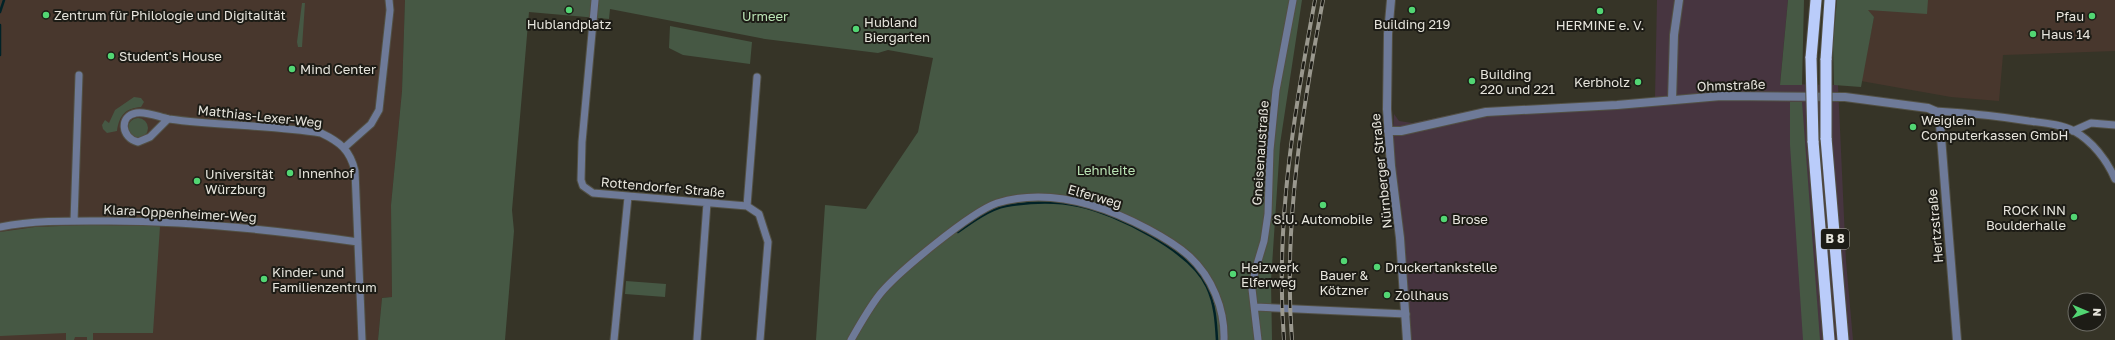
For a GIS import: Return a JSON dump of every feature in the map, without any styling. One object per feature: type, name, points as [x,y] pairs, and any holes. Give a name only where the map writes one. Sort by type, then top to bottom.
[{"type":"highway","name":"B 8","points":[[1816,0],[1812,58],[1813,140],[1829,340]]},
{"type":"highway","name":"B 8","points":[[1830,0],[1826,60],[1826,138],[1843,340]]},
{"type":"street","points":[[362,340],[355,171],[353,161],[345,147],[371,124],[379,110],[390,10],[389,0]]},
{"type":"street","name":"Rottendorfer Straße","points":[[595,0],[582,142],[581,180],[583,186],[593,193],[747,206]]},
{"type":"street","name":"Gneisenaustraße","points":[[1254,307],[1252,289],[1255,271],[1264,241],[1268,214],[1270,150],[1276,90],[1294,0]]},
{"type":"street","name":"Nürnberger Straße","points":[[1391,0],[1386,84],[1388,131],[1400,238],[1407,340]]},
{"type":"street","points":[[1672,100],[1674,35],[1679,0]]},
{"type":"street","points":[[74,220],[79,75]]},
{"type":"street","points":[[757,77],[747,206],[759,214],[768,242],[760,340]]},
{"type":"street","name":"Ohmstraße","points":[[1388,131],[1401,131],[1486,112],[1721,96],[1786,95],[1844,97],[1922,106],[1935,111],[1992,115],[2051,124],[2073,131],[2095,147],[2111,169],[2115,179]]},
{"type":"street","name":"Hertzstraße","points":[[1935,111],[1940,124],[1958,340]]},
{"type":"street","name":"Matthias-Lexer-Weg","points":[[168,119],[150,137],[138,142],[128,138],[124,131],[125,122],[129,116],[136,113],[168,119],[321,133],[340,142],[345,147]]},
{"type":"street","points":[[2073,131],[2091,123],[2115,125]]},
{"type":"street","points":[[614,340],[628,197]]},
{"type":"street","name":"Elferweg","points":[[851,340],[864,317],[884,291],[935,245],[966,221],[996,204],[1018,198],[1057,197],[1080,202],[1125,217],[1168,240],[1188,255],[1210,283],[1218,301],[1223,321],[1224,340]]},
{"type":"street","points":[[697,340],[707,203]]},
{"type":"street","name":"Klara-Oppenheimer-Weg","points":[[0,227],[49,220],[162,221],[250,227],[358,242]]},
{"type":"street","points":[[1258,340],[1255,331],[1254,307],[1406,314]]},
{"type":"shaded area","name":"Universität Würzburg","points":[[0,0],[405,0],[402,91],[391,205],[392,297],[382,298],[378,340],[0,340]]},
{"type":"shaded area","points":[[1657,0],[1788,0],[1780,84],[1838,85],[1846,261],[1853,340],[1409,340],[1391,157],[1394,114],[1399,121],[1412,123],[1487,107],[1562,106],[1655,98]]},
{"type":"shaded area","points":[[1868,0],[2115,0],[2115,51],[2003,55],[1999,101],[1951,97],[1861,81],[1874,17],[1868,11]]},
{"type":"green space","name":"Lehnleite","points":[[405,0],[1302,0],[1280,144],[1271,281],[1272,340],[816,340],[825,205],[866,209],[918,132],[933,58],[888,50],[878,53],[765,39],[610,9],[609,19],[529,12],[512,210],[514,231],[505,340],[378,340],[382,298],[392,297],[391,205],[402,91]]},
{"type":"green space","points":[[1788,0],[1804,0],[1802,85],[1780,85]]},
{"type":"green space","points":[[1837,0],[1928,0],[1927,14],[1868,10],[1874,17],[1861,87],[1834,85],[1833,44]]},
{"type":"green space","points":[[302,3],[305,3],[302,47],[298,47],[297,42]]},
{"type":"green space","points":[[670,26],[752,42],[750,64],[683,55],[669,48]]},
{"type":"green space","points":[[134,97],[141,98],[144,102],[141,107],[131,109],[124,113],[119,121],[117,131],[107,133],[103,129],[102,125],[105,120],[109,123],[115,110]]},
{"type":"green space","points":[[1790,102],[1802,102],[1820,340],[1803,340],[1790,145]]},
{"type":"green space","points":[[138,118],[145,121],[148,128],[145,135],[138,138],[131,135],[128,128],[131,121]]},
{"type":"green space","points":[[87,225],[160,226],[153,333],[93,333],[93,340],[87,340],[87,337],[75,337],[74,340],[66,340],[66,333],[0,336],[0,232],[35,227]]},
{"type":"green space","points":[[626,281],[666,284],[665,297],[625,294]]},
{"type":"waterway","points":[[0,12],[4,0]]},
{"type":"waterway","points":[[0,25],[0,55]]},
{"type":"waterway","points":[[958,232],[981,216],[994,210],[1006,206],[1024,204],[1070,204],[1094,210],[1112,217],[1151,236],[1185,260],[1198,274],[1207,287],[1212,300],[1216,320],[1217,340]]},
{"type":"railway","points":[[1284,340],[1282,297],[1284,212],[1288,169],[1300,84],[1315,0]]},
{"type":"railway","points":[[1292,340],[1290,297],[1292,212],[1296,169],[1308,84],[1323,0]]},
{"type":"place","name":"Hublandplatz","points":[[569,10]]},
{"type":"place","name":"Building 219","points":[[1412,10]]},
{"type":"place","name":"HERMINE e. V.","points":[[1600,11]]},
{"type":"place","name":"Zentrum für Philologie und Digitalität","points":[[46,15]]},
{"type":"place","name":"Pfau","points":[[2092,16]]},
{"type":"place","name":"Hubland Biergarten","points":[[856,29]]},
{"type":"place","name":"Haus 14","points":[[2033,34]]},
{"type":"place","name":"Student's House","points":[[111,56]]},
{"type":"place","name":"Mind Center","points":[[292,69]]},
{"type":"place","name":"Building 220 und 221","points":[[1472,81]]},
{"type":"place","name":"Kerbholz","points":[[1638,82]]},
{"type":"place","name":"Weiglein Computerkassen GmbH","points":[[1913,127]]},
{"type":"place","name":"Innenhof","points":[[290,173]]},
{"type":"place","name":"Universität Würzburg","points":[[197,181]]},
{"type":"place","name":"S.U. Automobile","points":[[1323,205]]},
{"type":"place","name":"ROCK INN Boulderhalle","points":[[2074,217]]},
{"type":"place","name":"Brose","points":[[1444,219]]},
{"type":"place","name":"Bauer & Kötzner","points":[[1344,261]]},
{"type":"place","name":"Druckertankstelle","points":[[1377,267]]},
{"type":"place","name":"Heizwerk Elferweg","points":[[1233,274]]},
{"type":"place","name":"Kinder- und Familienzentrum","points":[[264,279]]},
{"type":"place","name":"Zollhaus","points":[[1387,295]]},
{"type":"park label","name":"Urmeer","points":[[765,16]]}]
